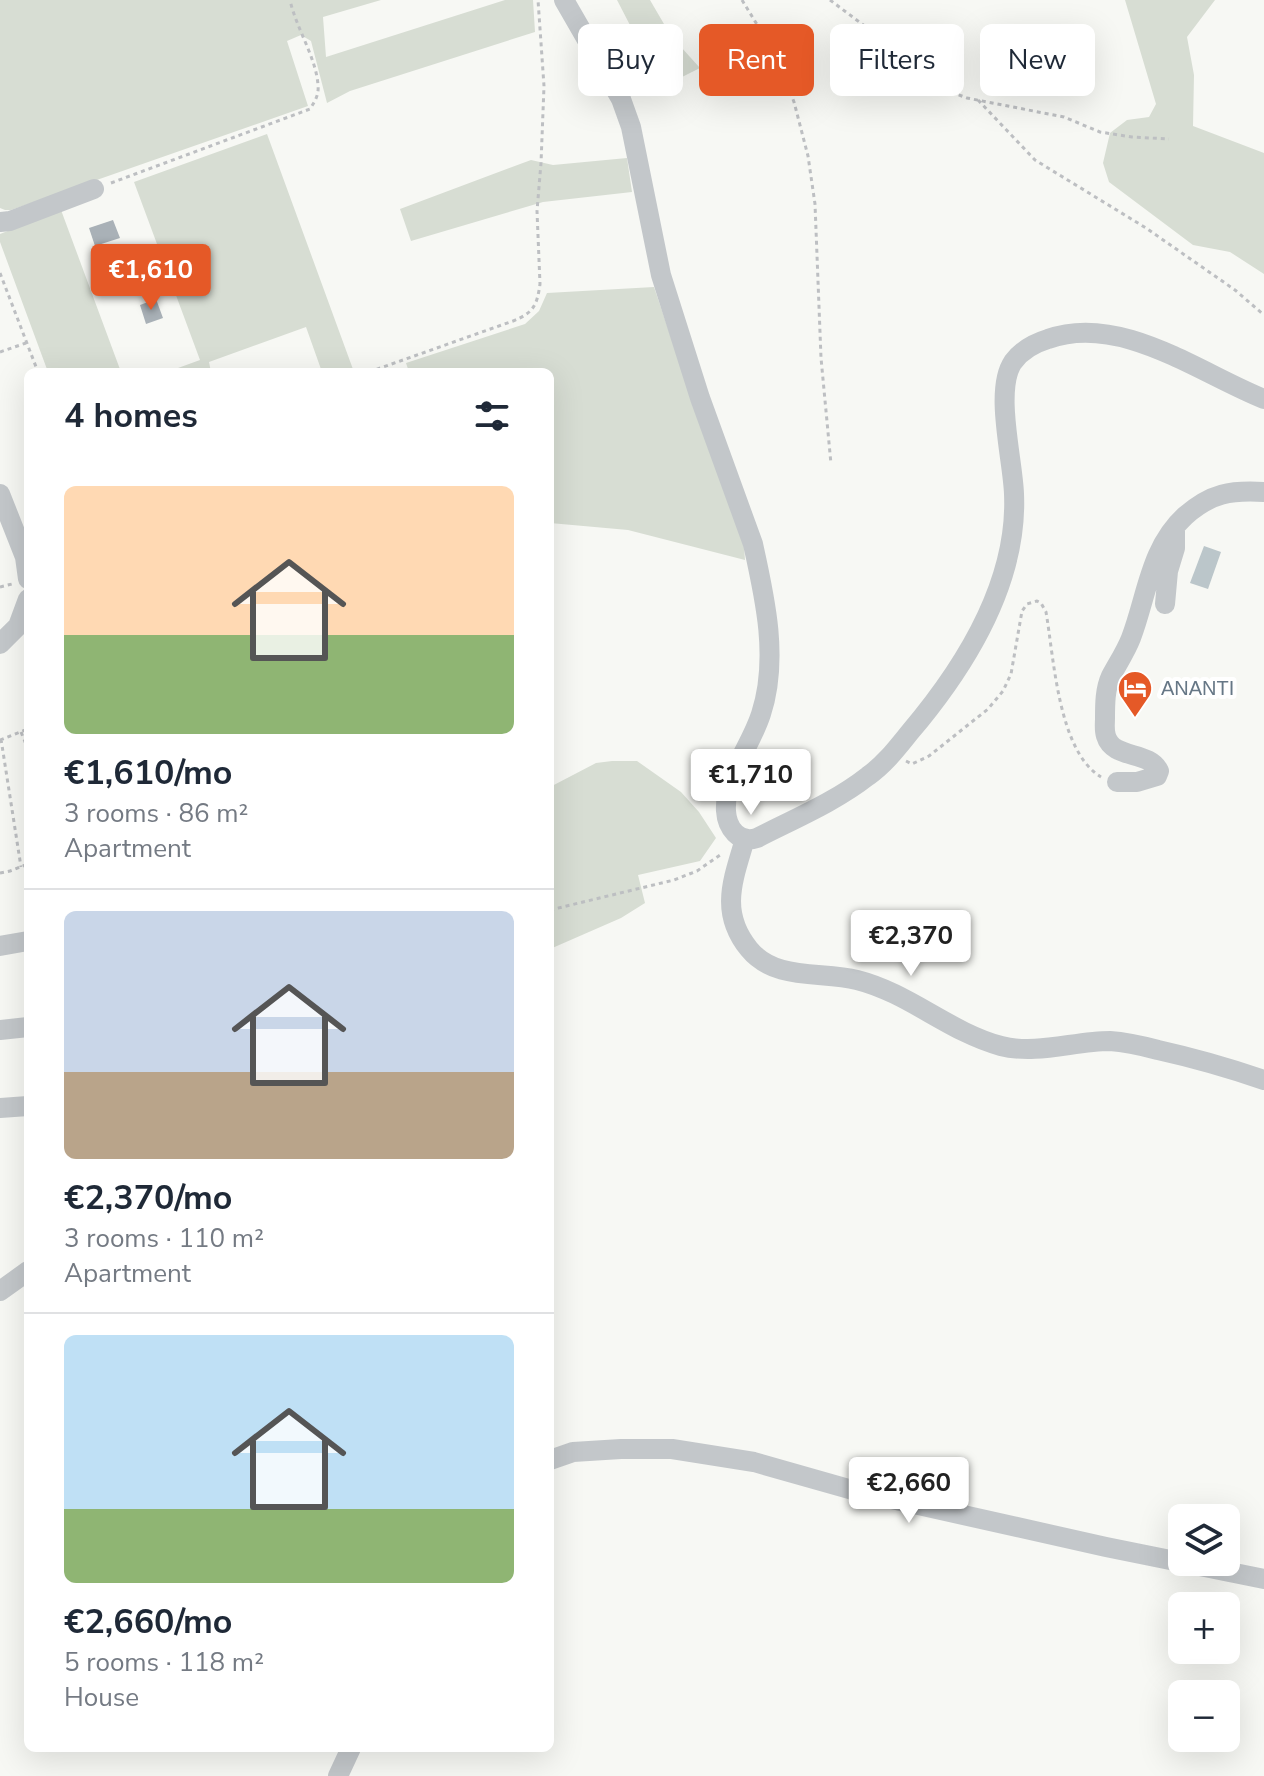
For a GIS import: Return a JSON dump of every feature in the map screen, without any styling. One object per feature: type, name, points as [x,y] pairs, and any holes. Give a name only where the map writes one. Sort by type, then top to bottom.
[{"type":"street","points":[[564,0],[621,99],[631,127],[661,275],[700,398],[753,544],[768,636],[770,680],[757,727],[727,794],[726,819],[731,829],[742,838],[757,838],[867,778],[895,751],[930,709],[961,663],[987,616],[1010,548],[1015,503],[1004,396],[1009,371],[1021,354],[1055,336],[1087,333],[1123,338],[1164,352],[1264,399]]},
{"type":"street","points":[[0,222],[94,189]]},
{"type":"street","points":[[1117,782],[1147,780],[1157,776],[1159,771],[1153,762],[1110,745],[1105,730],[1105,697],[1137,624],[1150,575],[1163,542],[1176,525],[1202,503],[1222,493],[1264,492]]},
{"type":"street","points":[[0,494],[24,554]]},
{"type":"street","points":[[1165,604],[1176,525]]},
{"type":"street","points":[[14,640],[24,612]]},
{"type":"street","points":[[742,838],[730,907],[740,935],[763,962],[786,972],[836,975],[861,981],[888,991],[979,1038],[1003,1046],[1038,1048],[1112,1041],[1205,1060],[1264,1080]]},
{"type":"street","points":[[0,946],[24,942]]},
{"type":"street","points":[[0,1030],[24,1027]]},
{"type":"street","points":[[0,1108],[24,1106]]},
{"type":"street","points":[[0,1291],[24,1274]]},
{"type":"street","points":[[554,1459],[573,1452],[672,1449],[754,1462],[856,1491],[1264,1579]]},
{"type":"street","points":[[338,1776],[349,1752]]},
{"type":"path","points":[[94,189],[310,109],[316,100],[318,85],[290,0]]},
{"type":"path","points":[[380,368],[521,318],[534,308],[540,284],[537,211],[544,86],[538,0]]},
{"type":"path","points":[[742,0],[780,66],[798,113],[808,156],[815,204],[821,358],[831,464]]},
{"type":"path","points":[[830,0],[954,93],[1011,108],[1064,117],[1100,132],[1169,139]]},
{"type":"path","points":[[977,99],[1035,160],[1146,228],[1235,290],[1264,315]]},
{"type":"path","points":[[0,273],[36,368]]},
{"type":"path","points":[[0,352],[26,343]]},
{"type":"path","points":[[895,751],[907,762],[917,762],[988,709],[1003,691],[1011,674],[1022,611],[1027,604],[1037,601],[1046,612],[1061,701],[1075,748],[1088,768],[1103,778],[1117,782]]},
{"type":"path","points":[[21,867],[0,740],[24,731]]},
{"type":"path","points":[[21,732],[24,739]]},
{"type":"path","points":[[554,909],[686,875],[718,858],[742,838]]},
{"type":"path","points":[[0,873],[24,866]]},
{"type":"shaded area","points":[[0,0],[381,0],[323,17],[326,57],[505,0],[533,0],[535,32],[350,91],[327,103],[311,41],[301,35],[287,41],[308,106],[5,210],[0,208]]},
{"type":"shaded area","points":[[617,0],[650,0],[664,24],[629,24]]},
{"type":"shaded area","points":[[1125,0],[1215,0],[1187,37],[1194,75],[1193,126],[1264,153],[1264,274],[1230,252],[1193,245],[1109,182],[1103,163],[1110,133],[1127,120],[1149,117],[1156,104]]},
{"type":"shaded area","points":[[683,49],[699,67],[683,76]]},
{"type":"shaded area","points":[[267,134],[353,368],[321,368],[306,327],[209,362],[210,368],[178,368],[200,360],[134,182]]},
{"type":"shaded area","points":[[627,158],[632,192],[543,202],[411,241],[400,209],[531,160],[553,165]]},
{"type":"shaded area","points":[[61,210],[120,368],[47,368],[0,242],[0,234]]},
{"type":"shaded area","points":[[654,287],[744,546],[745,560],[628,530],[554,523],[554,368],[408,368],[406,363],[525,324],[539,311],[547,293]]},
{"type":"shaded area","points":[[1204,546],[1221,552],[1208,589],[1190,583]]},
{"type":"shaded area","points":[[637,761],[681,792],[716,838],[700,861],[638,875],[645,903],[621,918],[554,947],[554,785],[596,763]]},
{"type":"building","points":[[113,220],[120,238],[95,246],[89,228]]},
{"type":"building","points":[[156,299],[163,318],[146,324],[140,305]]},
{"type":"place","name":"ΑΝΑΝΤΙ","points":[[1135,719]]}]
